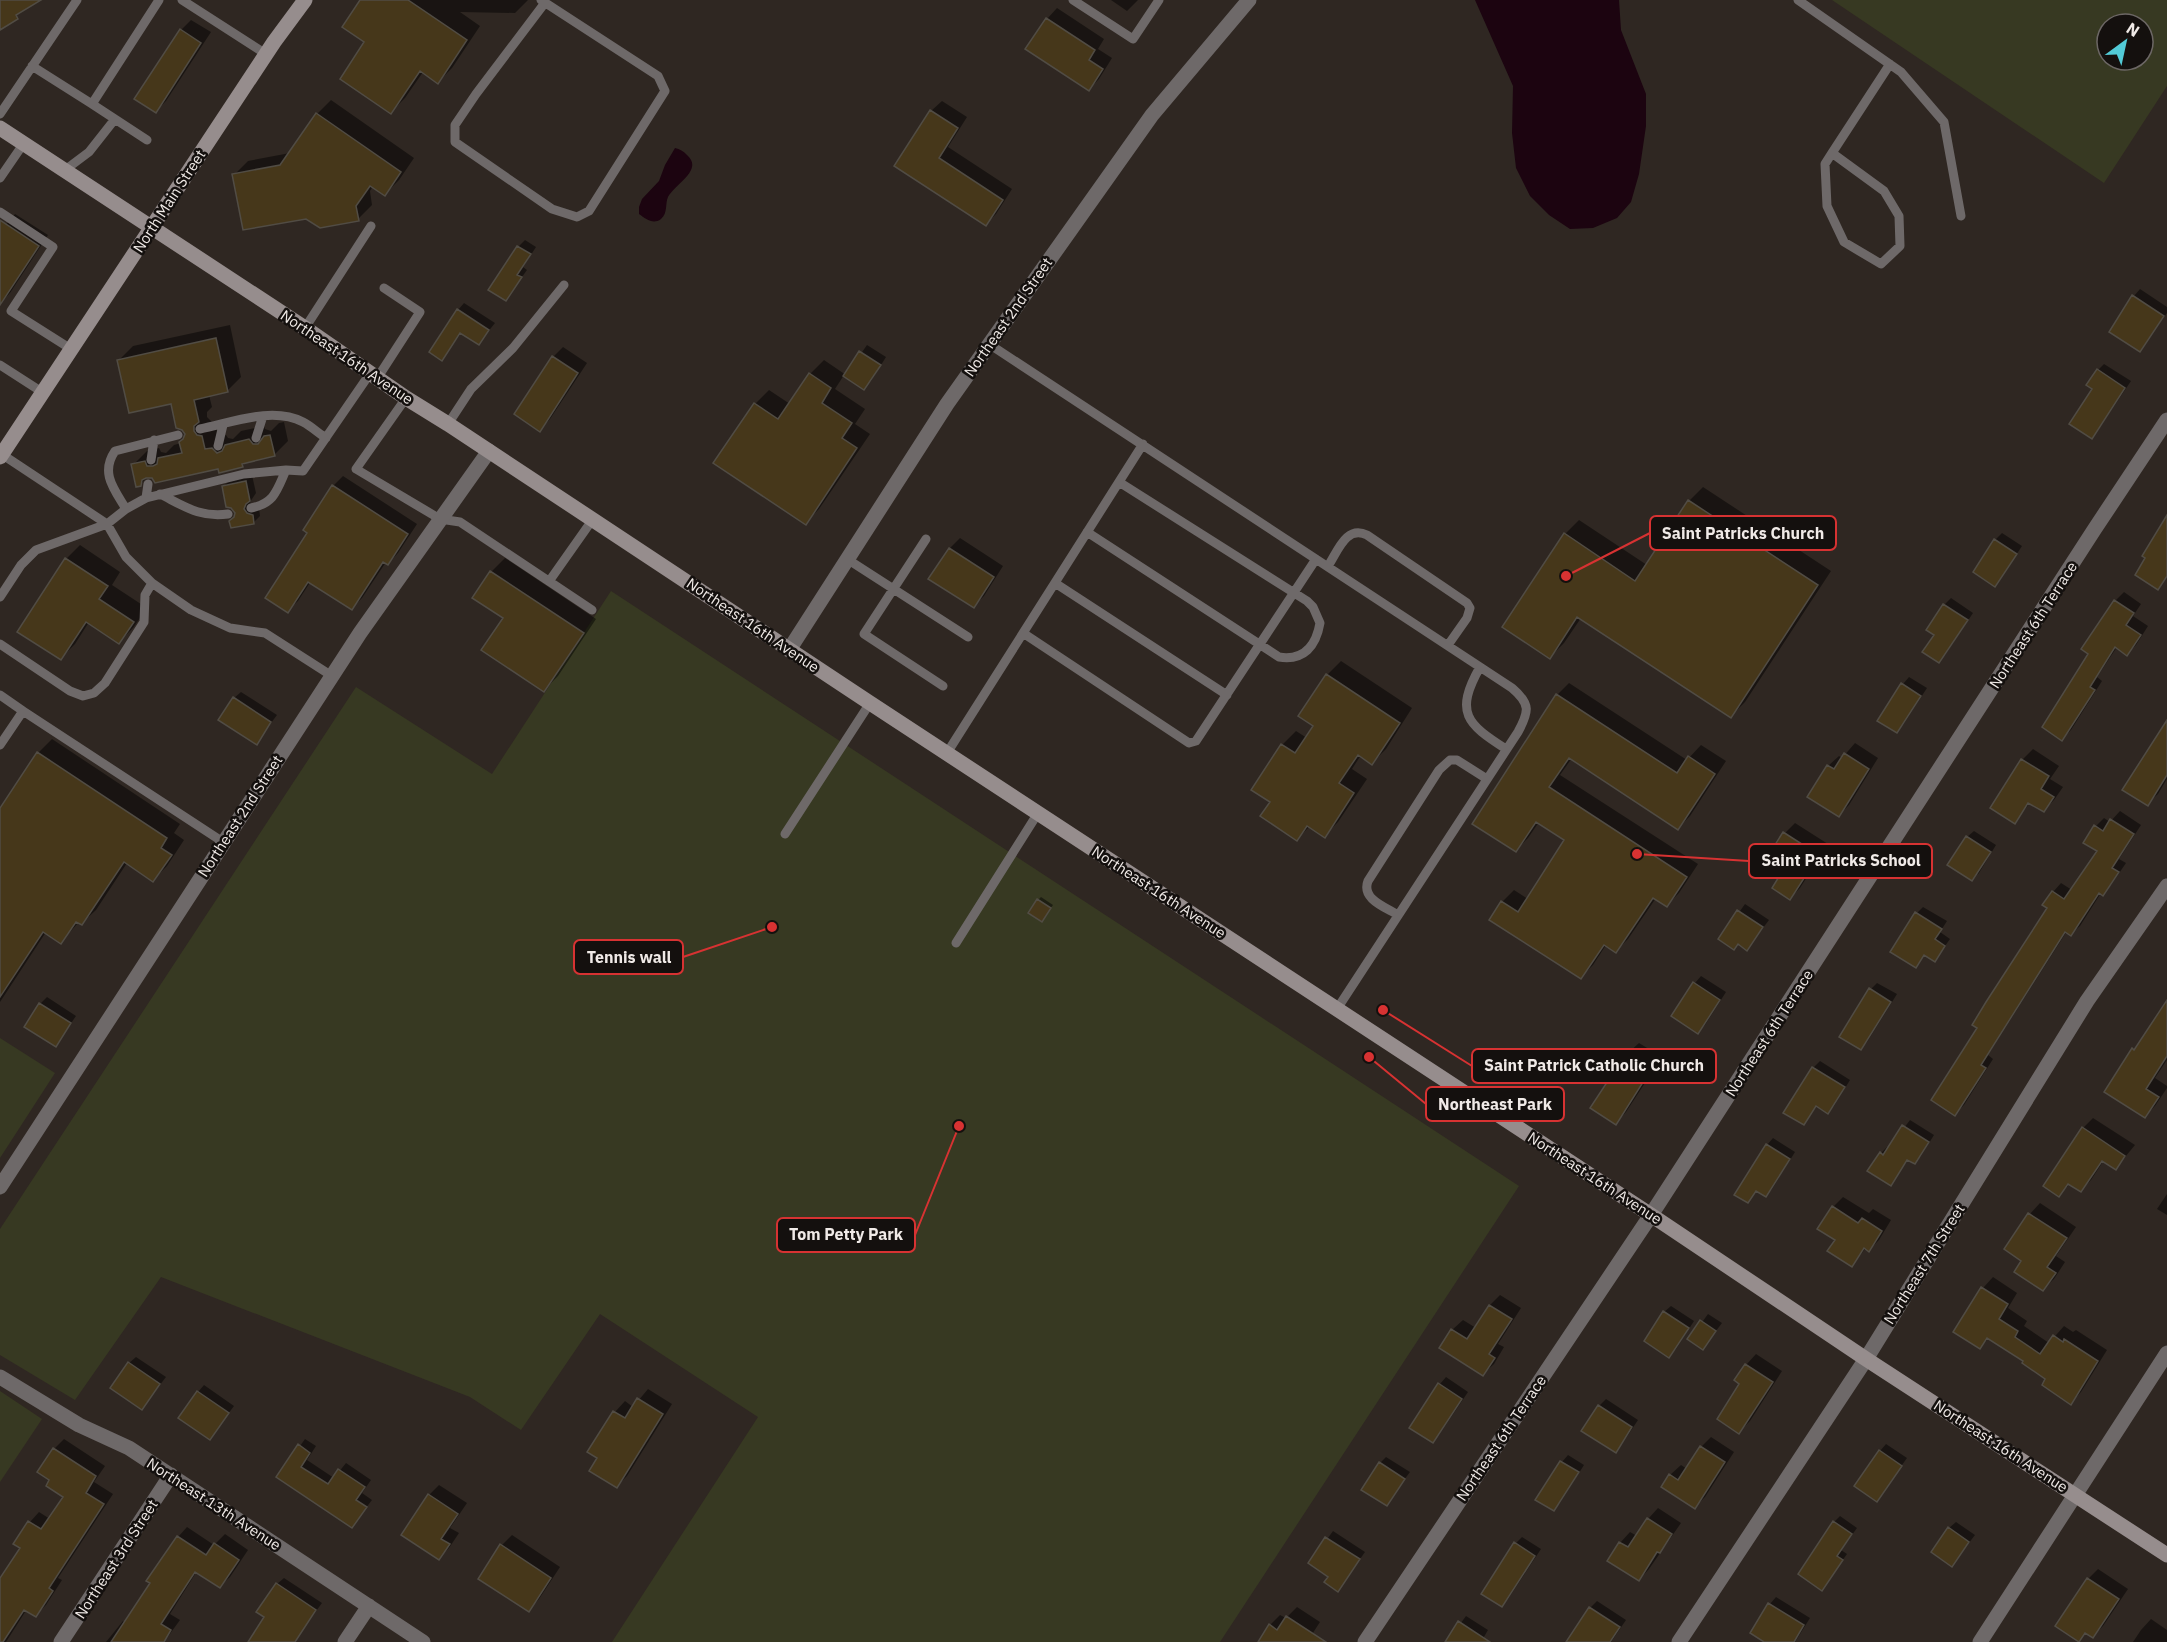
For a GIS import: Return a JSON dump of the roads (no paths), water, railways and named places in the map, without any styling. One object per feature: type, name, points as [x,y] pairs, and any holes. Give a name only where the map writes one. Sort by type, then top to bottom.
[{"type":"street","name":"North Main Street","points":[[1,454],[266,54],[305,0]]},
{"type":"street","name":"Northeast 2nd Street","points":[[789,650],[947,404],[989,344],[1152,115],[1249,0]]},
{"type":"street","name":"Northeast 16th Avenue","points":[[0,128],[305,328],[406,398],[2167,1555]]},
{"type":"street","name":"Northeast 6th Terrace","points":[[1365,1642],[1651,1215],[2167,420]]},
{"type":"street","name":"Northeast 2nd Street","points":[[0,1187],[332,676],[489,451]]},
{"type":"street","name":"Northeast 7th Street","points":[[1679,1642],[1866,1359],[2087,1001],[2167,886]]},
{"type":"street","points":[[1980,1642],[2167,1353]]},
{"type":"street","name":"Northeast 13th Avenue","points":[[0,1377],[79,1425],[129,1448],[423,1642]]},
{"type":"street","name":"Northeast 3rd Street","points":[[61,1642],[171,1475]]},
{"type":"street","points":[[345,1642],[369,1606]]},
{"type":"lane","points":[[0,114],[77,0]]},
{"type":"lane","points":[[92,104],[159,0]]},
{"type":"lane","points":[[182,0],[266,54]]},
{"type":"lane","points":[[1073,0],[1133,39],[1159,0]]},
{"type":"lane","points":[[1798,0],[1901,72],[1944,122],[1961,216]]},
{"type":"lane","points":[[542,2],[658,76],[665,91],[589,211],[577,217],[552,210],[455,142],[455,125],[542,2]]},
{"type":"lane","points":[[1832,153],[1884,191],[1899,216],[1900,246],[1881,264],[1844,242],[1827,206],[1825,164],[1832,153],[1890,64]]},
{"type":"lane","points":[[32,66],[147,140]]},
{"type":"lane","points":[[65,170],[89,152],[115,119]]},
{"type":"lane","points":[[0,178],[24,143]]},
{"type":"lane","points":[[0,212],[53,247],[11,311],[71,349]]},
{"type":"lane","points":[[305,328],[371,226]]},
{"type":"lane","points":[[448,424],[471,389],[513,348],[564,285]]},
{"type":"lane","points":[[0,597],[21,565],[36,550],[107,524],[126,509],[146,498],[244,474],[286,470],[303,471],[420,312],[384,288]]},
{"type":"lane","points":[[989,344],[1448,645],[1520,695],[1527,709],[1522,723],[1337,1009]]},
{"type":"lane","points":[[0,364],[39,398]]},
{"type":"lane","points":[[406,398],[356,469],[440,519],[459,522],[592,610]]},
{"type":"lane","points":[[200,429],[263,416],[282,415],[302,421],[326,438]]},
{"type":"lane","points":[[256,438],[263,416]]},
{"type":"lane","points":[[218,446],[222,425]]},
{"type":"lane","points":[[126,509],[109,480],[108,461],[115,451],[178,435]]},
{"type":"lane","points":[[151,460],[154,440]]},
{"type":"lane","points":[[947,753],[1143,444]]},
{"type":"lane","points":[[1,454],[107,524],[126,557],[152,583],[191,610],[230,627],[265,633],[332,676]]},
{"type":"lane","points":[[244,474],[248,462]]},
{"type":"lane","points":[[210,481],[213,470]]},
{"type":"lane","points":[[251,508],[263,506],[274,497],[286,470]]},
{"type":"lane","points":[[177,490],[179,477]]},
{"type":"lane","points":[[1087,532],[1279,657],[1295,658],[1307,650],[1315,639],[1320,623],[1307,601],[1119,482]]},
{"type":"lane","points":[[146,498],[148,484]]},
{"type":"lane","points":[[160,494],[196,512],[214,516],[228,514]]},
{"type":"lane","points":[[549,580],[593,519]]},
{"type":"lane","points":[[1328,566],[1347,536],[1353,532],[1366,535],[1467,603],[1470,608],[1467,618],[1448,645]]},
{"type":"lane","points":[[926,539],[864,634],[943,686]]},
{"type":"lane","points":[[848,559],[968,637]]},
{"type":"lane","points":[[1023,633],[1189,743],[1200,738],[1316,559]]},
{"type":"lane","points":[[0,644],[70,691],[83,696],[94,693],[105,683],[144,621],[146,595],[152,583]]},
{"type":"lane","points":[[1055,583],[1227,695]]},
{"type":"lane","points":[[1480,667],[1468,694],[1467,713],[1474,726],[1506,749]]},
{"type":"lane","points":[[0,695],[223,842]]},
{"type":"lane","points":[[784,834],[870,703]]},
{"type":"lane","points":[[0,745],[23,711]]},
{"type":"lane","points":[[1398,915],[1366,894],[1365,888],[1432,780],[1443,764],[1450,760],[1457,760],[1487,779]]},
{"type":"lane","points":[[956,943],[1038,813]]},
{"type":"place","name":"Saint Patricks Church","points":[[1566,576]]},
{"type":"place","name":"Saint Patricks School","points":[[1637,854]]},
{"type":"place","name":"Tennis wall","points":[[772,927]]},
{"type":"place","name":"Saint Patrick Catholic Church","points":[[1383,1010]]},
{"type":"place","name":"Northeast Park","points":[[1369,1057]]},
{"type":"place","name":"Tom Petty Park","points":[[959,1126]]}]
